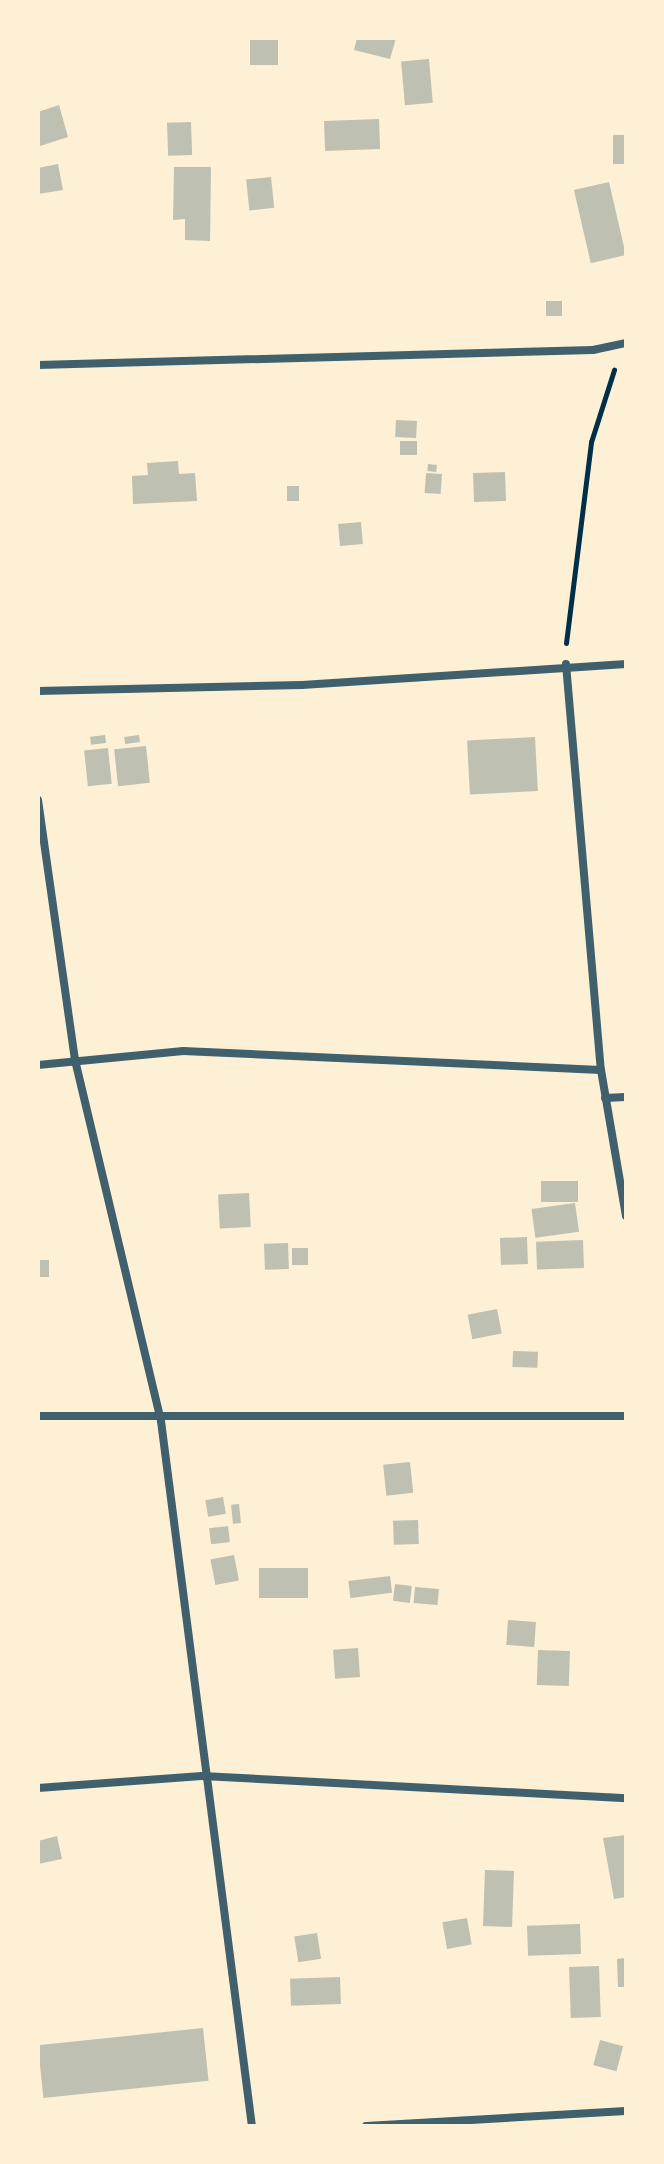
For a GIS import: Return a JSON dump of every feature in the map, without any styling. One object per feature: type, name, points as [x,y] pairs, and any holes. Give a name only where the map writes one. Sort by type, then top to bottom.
[{"type":"street","points":[[38,365],[593,350],[626,343]]},
{"type":"street","points":[[38,691],[302,685],[566,664],[626,664]]},
{"type":"street","points":[[566,664],[601,1070],[626,1216]]},
{"type":"street","points":[[38,800],[75,1060],[161,1421],[202,1776],[252,2126]]},
{"type":"street","points":[[38,1065],[183,1051],[601,1070]]},
{"type":"street","points":[[605,1098],[626,1097]]},
{"type":"street","points":[[38,1416],[161,1421],[626,1416]]},
{"type":"street","points":[[38,1788],[202,1776],[626,1798]]},
{"type":"street","points":[[366,2126],[626,2111]]},
{"type":"path","points":[[566,664],[591,442],[619,360]]},
{"type":"building","points":[[250,38],[278,38],[278,65],[250,65]]},
{"type":"building","points":[[357,38],[396,38],[390,59],[354,50]]},
{"type":"building","points":[[429,59],[433,103],[405,105],[401,61]]},
{"type":"building","points":[[59,105],[68,137],[40,146],[38,112]]},
{"type":"building","points":[[379,119],[380,149],[325,151],[324,121]]},
{"type":"building","points":[[191,122],[192,155],[168,156],[167,123]]},
{"type":"building","points":[[613,135],[626,135],[626,164],[613,164]]},
{"type":"building","points":[[58,164],[63,190],[38,194],[38,168]]},
{"type":"building","points":[[174,167],[211,167],[210,241],[185,240],[185,219],[173,220]]},
{"type":"building","points":[[271,177],[274,208],[249,210],[246,180]]},
{"type":"building","points":[[609,182],[626,255],[591,263],[574,190]]},
{"type":"building","points":[[546,301],[562,301],[562,316],[546,316]]},
{"type":"building","points":[[396,420],[417,421],[416,438],[395,437]]},
{"type":"building","points":[[400,441],[417,441],[417,455],[400,455]]},
{"type":"building","points":[[178,461],[179,474],[195,473],[197,501],[133,504],[132,476],[148,475],[147,463]]},
{"type":"building","points":[[428,464],[437,465],[436,472],[427,471]]},
{"type":"building","points":[[505,472],[506,501],[474,502],[473,473]]},
{"type":"building","points":[[426,473],[442,474],[441,494],[425,493]]},
{"type":"building","points":[[287,486],[299,486],[299,501],[287,501]]},
{"type":"building","points":[[361,522],[363,544],[340,546],[338,524]]},
{"type":"building","points":[[105,735],[106,743],[91,745],[90,737]]},
{"type":"building","points":[[139,735],[140,742],[125,744],[124,737]]},
{"type":"building","points":[[535,737],[538,791],[470,794],[467,741]]},
{"type":"building","points":[[146,746],[150,783],[118,786],[114,749]]},
{"type":"building","points":[[108,748],[112,784],[88,786],[84,751]]},
{"type":"building","points":[[541,1181],[578,1181],[578,1202],[541,1202]]},
{"type":"building","points":[[249,1193],[251,1227],[220,1229],[218,1195]]},
{"type":"building","points":[[575,1203],[579,1232],[535,1238],[531,1209]]},
{"type":"building","points":[[527,1237],[528,1264],[501,1265],[500,1238]]},
{"type":"building","points":[[583,1240],[584,1268],[537,1270],[536,1242]]},
{"type":"building","points":[[288,1243],[289,1269],[265,1270],[264,1244]]},
{"type":"building","points":[[292,1248],[308,1248],[308,1265],[292,1265]]},
{"type":"building","points":[[38,1260],[49,1260],[49,1277],[38,1277]]},
{"type":"building","points":[[497,1309],[502,1334],[472,1339],[468,1315]]},
{"type":"building","points":[[513,1351],[538,1352],[537,1368],[512,1367]]},
{"type":"building","points":[[410,1462],[413,1493],[386,1496],[383,1465]]},
{"type":"building","points":[[223,1497],[226,1514],[208,1517],[205,1500]]},
{"type":"building","points":[[239,1504],[241,1523],[233,1524],[231,1505]]},
{"type":"building","points":[[418,1520],[419,1544],[394,1545],[393,1521]]},
{"type":"building","points":[[228,1526],[230,1542],[211,1544],[209,1528]]},
{"type":"building","points":[[234,1555],[239,1581],[215,1585],[210,1560]]},
{"type":"building","points":[[259,1568],[308,1568],[308,1598],[259,1598]]},
{"type":"building","points":[[390,1576],[392,1593],[350,1598],[348,1581]]},
{"type":"building","points":[[395,1584],[412,1586],[410,1603],[393,1601]]},
{"type":"building","points":[[415,1587],[439,1589],[438,1605],[414,1603]]},
{"type":"building","points":[[508,1620],[536,1622],[534,1647],[506,1645]]},
{"type":"building","points":[[358,1648],[360,1677],[335,1679],[333,1650]]},
{"type":"building","points":[[538,1650],[570,1651],[569,1686],[537,1685]]},
{"type":"building","points":[[626,1835],[626,1897],[614,1899],[603,1838]]},
{"type":"building","points":[[57,1836],[62,1859],[38,1864],[38,1841]]},
{"type":"building","points":[[485,1870],[514,1871],[512,1927],[483,1926]]},
{"type":"building","points":[[467,1918],[472,1945],[447,1949],[442,1922]]},
{"type":"building","points":[[580,1924],[581,1954],[528,1956],[527,1926]]},
{"type":"building","points":[[317,1933],[321,1959],[298,1962],[294,1937]]},
{"type":"building","points":[[626,1958],[626,1987],[618,1987],[617,1959]]},
{"type":"building","points":[[599,1966],[601,2017],[571,2018],[569,1967]]},
{"type":"building","points":[[340,1977],[341,2004],[291,2006],[290,1979]]},
{"type":"building","points":[[203,2028],[209,2081],[43,2098],[38,2045]]},
{"type":"building","points":[[600,2040],[623,2046],[616,2071],[593,2065]]}]
